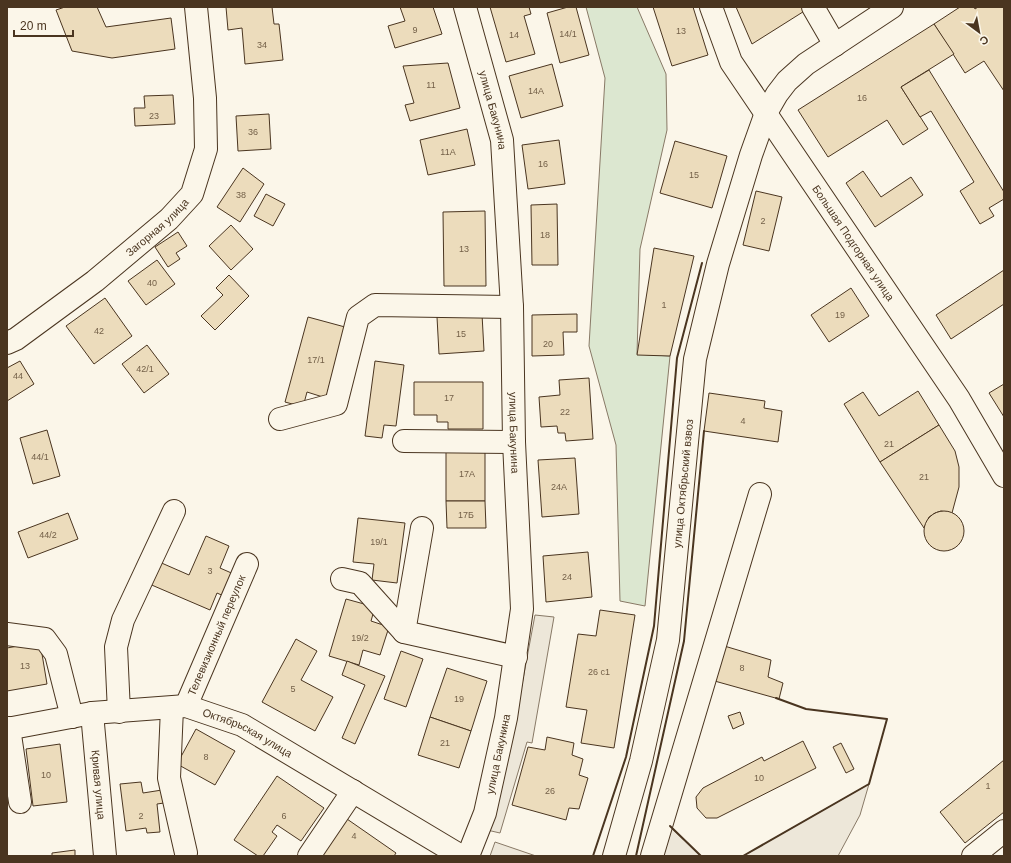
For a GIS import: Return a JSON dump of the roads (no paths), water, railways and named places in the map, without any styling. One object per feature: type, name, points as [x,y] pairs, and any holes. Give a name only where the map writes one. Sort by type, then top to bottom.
[{"type":"street","name":"Загорная улица","points":[[7,343],[16,339],[95,281],[170,219],[192,194],[206,149],[205,98],[196,7]]},
{"type":"street","name":"улица Бакунина","points":[[465,7],[502,140],[512,307],[514,442],[522,609],[506,718],[485,813],[468,856]]},
{"type":"street","name":"Большая Подгорная улица","points":[[710,7],[732,62],[955,394],[1004,476]]},
{"type":"street","points":[[813,7],[835,45]]},
{"type":"street","name":"улица Октябрьский взвоз","points":[[614,856],[641,761],[668,640],[695,359],[718,264],[751,155],[766,114],[777,94],[788,82],[806,64],[892,7]]},
{"type":"street","points":[[280,419],[336,404],[358,316],[375,305],[512,307]]},
{"type":"street","points":[[404,441],[514,442]]},
{"type":"street","points":[[652,856],[760,494]]},
{"type":"street","points":[[119,712],[116,647],[123,620],[174,511]]},
{"type":"street","points":[[404,632],[422,528]]},
{"type":"street","name":"Телевизионный переулок","points":[[186,853],[168,778],[179,707],[247,564]]},
{"type":"street","points":[[342,578],[360,583],[404,632],[516,657]]},
{"type":"street","name":"Кривая улица","points":[[7,634],[45,639],[56,654],[82,715],[105,856]]},
{"type":"street","name":"Октябрьская улица","points":[[8,729],[82,715],[179,707],[242,724],[461,856]]},
{"type":"street","points":[[8,729],[20,802]]},
{"type":"street","points":[[309,856],[353,791]]},
{"type":"street","points":[[973,856],[1004,831]]}]
